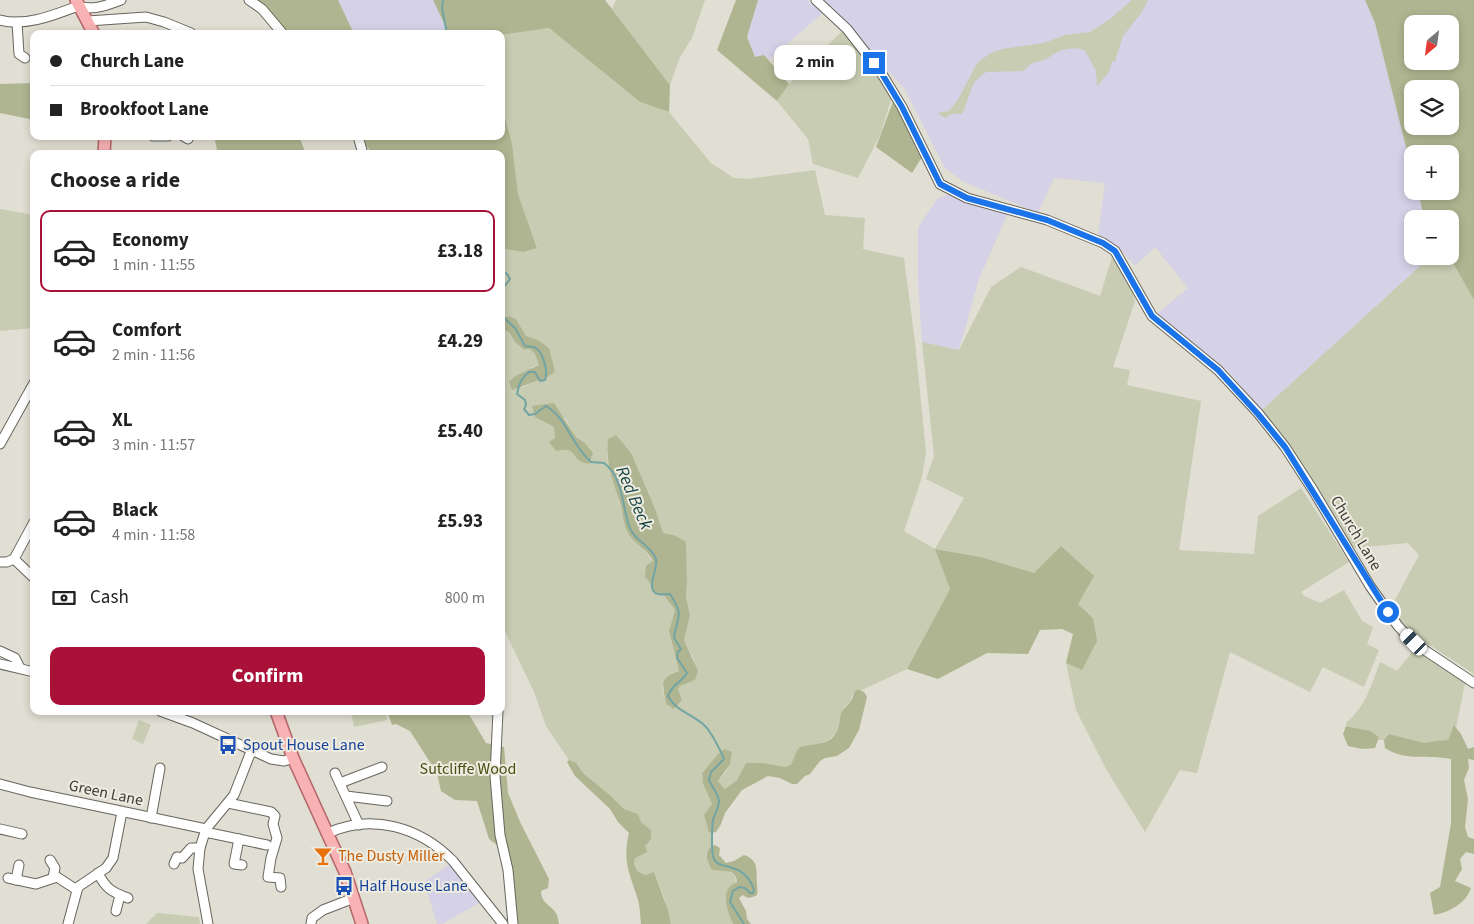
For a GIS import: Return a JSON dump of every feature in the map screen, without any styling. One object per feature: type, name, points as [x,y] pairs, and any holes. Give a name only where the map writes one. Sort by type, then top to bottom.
[{"type":"main road","points":[[77,3],[92,30]]},
{"type":"main road","points":[[278,715],[294,758],[328,832],[354,898],[362,924]]},
{"type":"street","points":[[0,20],[17,22],[53,16],[77,3],[86,8],[99,8],[121,0]]},
{"type":"street","points":[[249,0],[262,9],[280,30]]},
{"type":"street","name":"Church Lane","points":[[816,0],[847,30],[882,74],[902,107],[940,184],[967,198],[1047,220],[1103,243],[1115,251],[1152,316],[1218,370],[1258,414],[1290,454],[1370,586],[1398,626],[1414,642],[1474,682]]},
{"type":"street","points":[[88,20],[146,16],[183,30]]},
{"type":"street","points":[[17,22],[19,56]]},
{"type":"street","points":[[0,444],[30,390]]},
{"type":"street","points":[[0,562],[14,559],[30,529]]},
{"type":"street","points":[[14,559],[30,574]]},
{"type":"street","points":[[0,652],[14,658],[20,668]]},
{"type":"street","points":[[0,664],[30,671]]},
{"type":"street","points":[[172,715],[193,722],[271,759],[284,761],[294,758]]},
{"type":"street","points":[[498,715],[495,776],[500,835],[508,870],[513,924]]},
{"type":"street","points":[[208,924],[198,869],[200,848],[205,830],[234,795],[252,749]]},
{"type":"street","points":[[340,783],[382,767]]},
{"type":"street","points":[[151,818],[160,768]]},
{"type":"street","points":[[335,774],[359,824]]},
{"type":"street","name":"Green Lane","points":[[0,784],[267,845]]},
{"type":"street","points":[[346,796],[387,801]]},
{"type":"street","points":[[228,803],[270,812],[275,816],[273,824],[277,838],[270,858],[268,877],[280,878],[281,887]]},
{"type":"street","points":[[68,924],[78,887],[106,868],[113,858],[122,812]]},
{"type":"street","points":[[328,832],[343,826],[359,824],[403,828],[417,834],[433,844],[453,861],[503,924]]},
{"type":"street","points":[[0,829],[22,834]]},
{"type":"street","points":[[240,839],[234,864],[242,865]]},
{"type":"street","points":[[174,864],[177,857],[182,858],[191,848],[200,848]]},
{"type":"street","points":[[19,865],[12,879],[36,884],[55,868],[57,877],[77,890]]},
{"type":"street","points":[[98,873],[105,886],[124,897],[116,911]]},
{"type":"street","points":[[311,924],[312,918],[323,910],[354,898]]},
{"type":"shaded area","points":[[338,0],[433,0],[447,30],[352,30]]},
{"type":"shaded area","points":[[758,0],[807,0],[824,12],[769,60],[764,55],[755,57],[747,37]]},
{"type":"shaded area","points":[[821,0],[1365,0],[1375,23],[1406,145],[1404,200],[1420,200],[1423,210],[1404,210],[1404,265],[1421,265],[1262,410],[1229,372],[1157,314],[1188,288],[1155,247],[1135,266],[1121,250],[1098,236],[1105,183],[1054,178],[1038,213],[964,182],[945,168],[904,88]]},
{"type":"shaded area","points":[[951,193],[1008,213],[979,279],[959,350],[922,342],[918,282],[918,228],[937,199]]},
{"type":"shaded area","points":[[450,864],[459,873],[479,903],[442,924],[437,924],[424,882]]},
{"type":"green space","points":[[253,0],[338,0],[352,30],[283,30]]},
{"type":"green space","points":[[433,0],[605,0],[670,85],[669,112],[640,102],[549,28],[505,34],[505,30],[447,30]]},
{"type":"green space","points":[[616,0],[705,0],[692,38],[680,57],[670,85],[612,9]]},
{"type":"green space","points":[[736,0],[758,0],[747,37],[755,57],[764,55],[789,84],[777,101],[717,50]]},
{"type":"green space","points":[[1132,0],[1148,0],[1142,12],[1123,36],[1115,61],[1112,62],[1109,72],[1097,86],[1096,71],[1084,50],[1075,48],[1061,50],[1044,60],[1032,63],[1023,71],[986,72],[976,80],[961,114],[951,114],[945,118],[937,113],[949,111],[959,98],[977,63],[989,54],[1002,49],[1044,43],[1065,35],[1090,32],[1110,19]]},
{"type":"green space","points":[[1365,0],[1474,0],[1474,300],[1454,265],[1459,265],[1459,210],[1423,210],[1420,200],[1459,200],[1459,145],[1406,145],[1375,23]]},
{"type":"green space","points":[[549,28],[640,102],[669,112],[711,163],[734,178],[747,179],[815,170],[825,215],[865,218],[863,249],[904,258],[926,452],[922,477],[904,531],[935,549],[964,498],[926,479],[934,456],[922,342],[959,350],[991,287],[1021,267],[1100,296],[1112,257],[1127,275],[1135,301],[1113,367],[1130,370],[1127,385],[1201,401],[1179,550],[1254,554],[1258,516],[1301,488],[1349,562],[1301,592],[1304,596],[1320,603],[1344,590],[1362,621],[1373,627],[1367,644],[1379,650],[1364,687],[1323,667],[1310,692],[1230,652],[1197,773],[1180,770],[1145,832],[1106,769],[1076,710],[1066,663],[1082,670],[1093,618],[1078,604],[1034,573],[981,557],[936,549],[950,589],[907,669],[862,690],[858,689],[852,695],[850,702],[844,707],[840,726],[834,735],[820,744],[804,746],[790,765],[785,767],[764,763],[746,763],[737,780],[725,789],[718,781],[727,770],[725,750],[719,753],[702,773],[703,784],[712,804],[705,818],[710,833],[713,832],[713,845],[706,853],[708,864],[712,870],[732,872],[735,876],[736,882],[725,898],[733,924],[671,924],[664,897],[654,872],[645,875],[637,871],[634,864],[635,858],[645,846],[651,830],[641,822],[638,814],[624,809],[569,760],[546,726],[534,692],[505,631],[505,330],[509,332],[515,342],[523,349],[530,349],[535,354],[539,365],[532,367],[521,388],[555,372],[536,339],[526,336],[516,319],[505,316],[505,249],[523,252],[537,247],[518,194],[512,143],[505,118],[505,34]],"holes":[[[536,417],[565,418],[576,437],[585,443],[589,464],[577,458],[572,451],[555,438],[554,427]],[[608,439],[663,533],[674,535],[685,541],[686,597],[690,616],[684,640],[694,660],[695,680],[680,686],[678,689],[682,700],[666,704],[662,688],[672,673],[679,671],[669,631],[675,610],[663,594],[659,595],[655,591],[645,577],[653,562],[624,523],[607,457]]]},
{"type":"green space","points":[[842,31],[880,78],[892,97],[880,135],[858,178],[813,164],[808,139],[777,101],[789,84]]},
{"type":"green space","points":[[30,83],[30,119],[0,113],[0,84]]},
{"type":"green space","points":[[894,99],[922,157],[912,173],[876,147]]},
{"type":"green space","points":[[505,118],[512,143],[518,194],[537,248],[523,252],[505,249],[505,150],[370,150],[361,140],[505,140]]},
{"type":"green space","points":[[215,140],[301,140],[304,150],[217,150]]},
{"type":"green space","points":[[0,209],[30,214],[30,328],[0,331]]},
{"type":"green space","points":[[1421,265],[1454,265],[1474,300],[1474,674],[1411,633],[1390,609],[1419,555],[1408,543],[1354,548],[1302,465],[1262,410]]},
{"type":"green space","points":[[508,316],[516,319],[526,336],[536,339],[549,348],[555,372],[545,380],[539,380],[512,390],[509,382],[515,376],[539,365],[535,354],[530,349],[523,349],[515,342],[509,332],[505,330],[505,317]]},
{"type":"green space","points":[[554,403],[576,437],[585,443],[593,453],[589,464],[583,463],[568,450],[556,451],[549,442],[555,438],[554,427],[535,417],[532,406]]},
{"type":"green space","points":[[616,435],[631,453],[663,533],[674,535],[685,541],[686,597],[690,616],[684,640],[698,671],[695,680],[680,686],[678,689],[682,700],[674,709],[666,704],[663,687],[668,676],[679,671],[669,631],[675,610],[663,594],[659,595],[655,591],[645,577],[646,566],[653,561],[630,536],[626,528],[610,471],[607,447],[608,439]]},
{"type":"green space","points":[[1061,546],[1094,576],[1078,604],[1093,618],[1097,641],[1082,670],[1066,663],[1073,634],[1062,629],[1040,630],[1028,654],[987,653],[938,679],[907,669],[950,589],[935,549],[981,557],[1034,573]]},
{"type":"green space","points":[[1414,650],[1465,683],[1456,728],[1455,726],[1448,740],[1425,743],[1389,734],[1384,740],[1378,740],[1379,737],[1354,727],[1346,726],[1346,723],[1363,703],[1380,662],[1397,671]]},
{"type":"green space","points":[[858,689],[864,692],[867,697],[859,730],[849,748],[837,756],[820,761],[810,774],[797,784],[768,776],[742,790],[725,813],[716,832],[710,833],[704,815],[712,804],[703,784],[702,773],[719,753],[725,749],[732,752],[730,764],[718,781],[725,789],[737,780],[746,763],[764,763],[785,767],[790,765],[799,748],[828,741],[835,735],[842,712]]},
{"type":"green space","points":[[352,715],[386,715],[387,720],[354,727]]},
{"type":"green space","name":"Sutcliffe Wood","points":[[388,715],[469,715],[486,743],[504,747],[508,793],[521,824],[549,879],[548,888],[541,891],[542,896],[545,903],[557,915],[559,924],[518,924],[513,912],[507,912],[502,862],[497,845],[489,839],[477,801],[455,800],[441,791],[437,773],[410,731],[396,724],[392,725]]},
{"type":"green space","points":[[139,720],[151,725],[143,744],[132,739]]},
{"type":"green space","points":[[1454,725],[1461,734],[1468,749],[1474,747],[1474,760],[1468,759],[1469,768],[1464,780],[1468,799],[1465,827],[1468,837],[1474,839],[1474,854],[1466,852],[1460,859],[1462,869],[1455,881],[1471,888],[1457,906],[1446,912],[1434,915],[1430,893],[1440,887],[1451,824],[1451,759],[1401,755],[1385,748],[1384,740],[1389,734],[1425,743],[1448,740]]},
{"type":"green space","points":[[1346,726],[1370,731],[1379,737],[1375,748],[1362,749],[1348,746],[1343,734]]},
{"type":"green space","points":[[569,760],[576,763],[584,774],[624,809],[638,814],[641,822],[651,830],[651,839],[645,846],[647,852],[635,858],[634,864],[637,871],[645,875],[654,872],[671,924],[641,924],[639,903],[627,860],[626,852],[629,833],[618,822],[610,809],[575,776],[567,762]]},
{"type":"green space","points":[[715,845],[720,848],[719,855],[726,863],[744,855],[749,857],[754,863],[757,895],[750,898],[743,895],[739,898],[746,911],[747,919],[751,924],[733,924],[727,907],[726,895],[731,885],[737,882],[736,877],[732,872],[712,870],[708,863],[707,852]]},
{"type":"green space","points":[[157,913],[199,917],[200,924],[146,924]]},
{"type":"waterway","name":"Red Beck","points":[[443,0],[442,8],[446,30]]},
{"type":"waterway","name":"Red Beck","points":[[505,273],[510,279],[505,285]]},
{"type":"waterway","name":"Red Beck","points":[[505,319],[515,328],[525,346],[537,349],[542,355],[545,364],[545,380],[540,381],[535,372],[529,372],[521,381],[517,394],[525,400],[526,405],[524,409],[529,415],[535,414],[546,406],[559,418],[584,455],[591,462],[604,463],[610,469],[621,492],[631,531],[654,554],[656,559],[652,588],[658,594],[670,594],[679,612],[674,638],[681,649],[678,652],[677,658],[687,673],[669,692],[668,696],[675,705],[700,721],[715,741],[724,759],[711,772],[709,780],[719,801],[713,820],[712,852],[717,863],[738,870],[750,881],[754,890],[753,893],[739,887],[733,891],[730,902],[744,924]]},
{"type":"place","name":"Spout House Lane","points":[[228,745]]},
{"type":"place","name":"The Dusty Miller","points":[[323,856]]},
{"type":"place","name":"Half House Lane","points":[[344,886]]},
{"type":"route","points":[[874,63],[902,107],[940,184],[967,198],[1047,220],[1103,243],[1115,251],[1152,316],[1218,370],[1285,447],[1370,586],[1388,612]]}]
